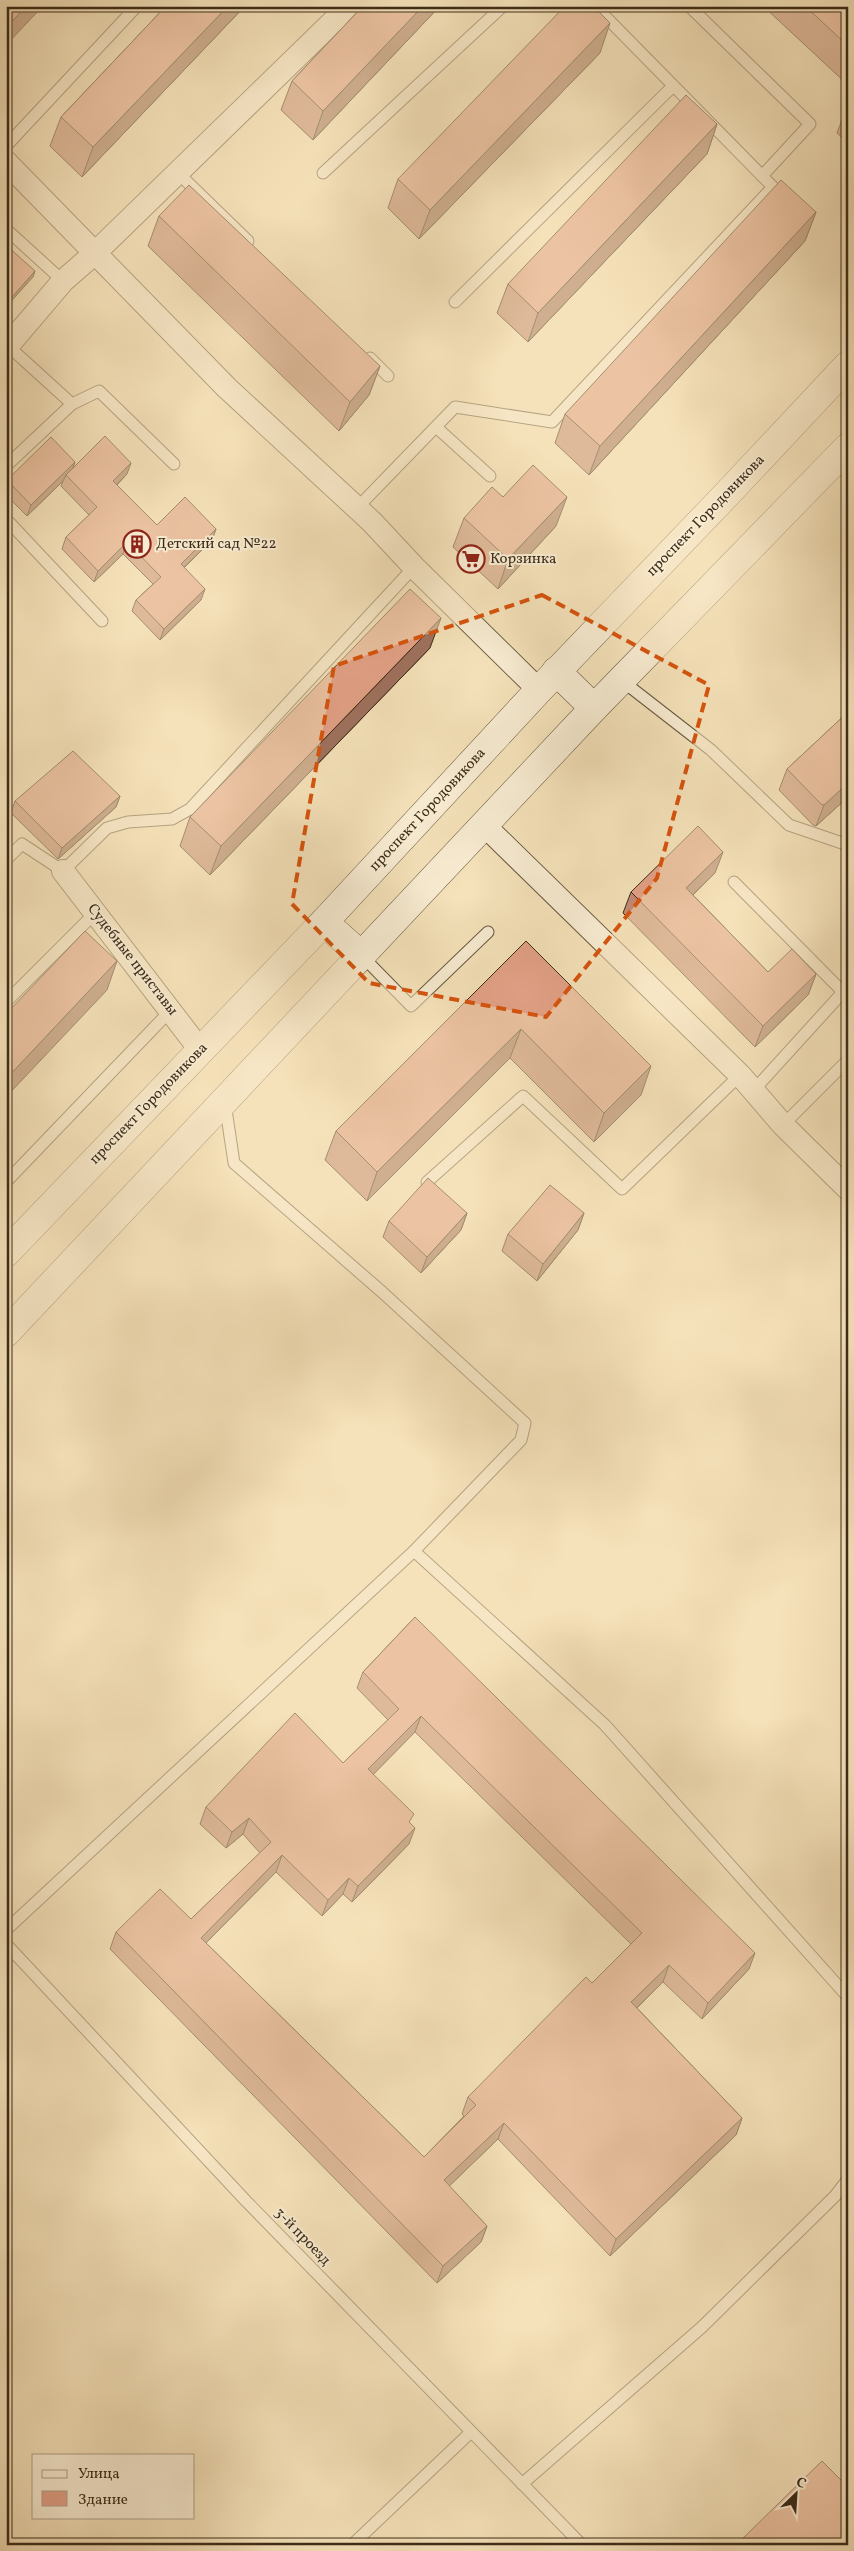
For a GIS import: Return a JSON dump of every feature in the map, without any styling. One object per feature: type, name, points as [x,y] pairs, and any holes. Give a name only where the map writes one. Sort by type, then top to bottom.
[{"type":"street","points":[[7,346],[63,281],[94,254],[178,173],[348,6]]},
{"type":"street","points":[[6,162],[227,388],[357,508],[414,567],[548,681],[594,708]]},
{"type":"street","name":"проспект Городовикова","points":[[6,1253],[324,922],[548,681],[848,365]]},
{"type":"street","points":[[6,1333],[485,826],[620,680],[843,461]]},
{"type":"street","points":[[485,826],[747,1083],[783,1125],[848,1189]]},
{"type":"street","name":"Судебные приставы","points":[[63,870],[171,1010],[200,1051]]},
{"type":"street","points":[[324,922],[362,956]]},
{"type":"lane","points":[[6,146],[137,6]]},
{"type":"lane","points":[[323,173],[503,6]]},
{"type":"lane","points":[[357,508],[455,407],[552,422],[773,187],[595,6]]},
{"type":"lane","points":[[689,6],[810,124],[762,176]]},
{"type":"lane","points":[[455,302],[672,86]]},
{"type":"lane","points":[[178,173],[255,247]]},
{"type":"lane","points":[[6,229],[63,281]]},
{"type":"lane","points":[[7,346],[72,404]]},
{"type":"lane","points":[[360,349],[388,376]]},
{"type":"lane","points":[[6,466],[72,404],[99,391],[174,464]]},
{"type":"lane","points":[[436,427],[490,476]]},
{"type":"lane","points":[[6,519],[102,621]]},
{"type":"lane","points":[[6,860],[22,844],[63,870],[107,828],[128,822],[172,819],[190,810],[414,567]]},
{"type":"lane","points":[[620,680],[711,750],[789,825],[848,845]]},
{"type":"lane","points":[[427,1182],[523,1096],[622,1189],[747,1083],[843,992],[734,882]]},
{"type":"lane","points":[[6,1002],[96,912]]},
{"type":"lane","points":[[362,956],[411,1006],[488,932]]},
{"type":"lane","points":[[6,1182],[171,1010]]},
{"type":"lane","points":[[783,1125],[848,1060]]},
{"type":"lane","points":[[6,1930],[414,1551],[521,1440],[525,1423],[382,1292],[234,1163],[225,1102]]},
{"type":"lane","points":[[414,1551],[605,1725],[848,1997]]},
{"type":"lane","name":"3-й проезд","points":[[6,1944],[246,2201],[582,2545]]},
{"type":"lane","points":[[522,2484],[702,2327],[835,2196],[848,2179]]},
{"type":"lane","points":[[352,2545],[471,2432]]},
{"type":"highlighted area","points":[[542,595],[709,685],[657,878],[546,1017],[369,983],[292,904],[334,666]]},
{"type":"building","points":[[6,6],[26,6],[6,28]]},
{"type":"building","points":[[166,6],[228,6],[93,147],[61,117]]},
{"type":"building","points":[[363,6],[423,6],[323,111],[292,81]]},
{"type":"building","points":[[565,6],[593,6],[610,23],[430,210],[398,179]]},
{"type":"building","points":[[805,6],[848,6],[848,46]]},
{"type":"building","points":[[686,95],[717,124],[538,313],[508,284]]},
{"type":"building","points":[[781,180],[816,212],[600,446],[565,414]]},
{"type":"building","points":[[189,185],[380,366],[350,402],[159,216]]},
{"type":"building","points":[[6,245],[35,271],[6,304]]},
{"type":"building","name":"Детский сад №22","points":[[105,436],[131,463],[113,481],[157,525],[185,497],[216,529],[181,564],[205,589],[164,629],[136,600],[161,577],[127,542],[98,571],[66,537],[97,507],[66,475]]},
{"type":"building","points":[[51,437],[75,462],[31,505],[7,480]]},
{"type":"building","points":[[533,465],[567,497],[508,559],[464,518],[492,487],[503,497]]},
{"type":"building","points":[[410,589],[441,618],[221,846],[190,817]]},
{"type":"building","points":[[6,687],[11,689],[6,701]]},
{"type":"building","points":[[848,712],[848,783],[824,805],[787,769]]},
{"type":"building","points":[[73,751],[120,796],[62,848],[15,801]]},
{"type":"building","points":[[698,826],[723,852],[686,888],[768,972],[792,949],[816,974],[763,1026],[631,892]]},
{"type":"building","points":[[85,931],[117,961],[6,1079],[6,1014]]},
{"type":"building","points":[[526,941],[651,1066],[604,1113],[521,1029],[377,1172],[336,1131]]},
{"type":"building","points":[[428,1178],[467,1213],[427,1257],[389,1221]]},
{"type":"building","points":[[550,1185],[584,1213],[543,1264],[508,1234]]},
{"type":"building","points":[[415,1617],[755,1953],[708,2003],[669,1965],[631,2002],[742,2118],[616,2239],[504,2123],[444,2180],[487,2226],[443,2266],[116,1932],[160,1889],[191,1919],[271,1842],[249,1818],[232,1832],[206,1807],[295,1713],[343,1763],[399,1709],[363,1672]],"holes":[[[421,1716],[642,1933],[592,1983],[586,1977],[468,2097],[476,2105],[424,2157],[201,1938],[282,1855],[328,1900],[349,1878],[358,1886],[415,1828],[409,1822],[414,1814],[368,1769]]]},
{"type":"building","points":[[822,2461],[848,2487],[848,2545],[736,2545]]},
{"type":"place","name":"Детский сад №22","points":[[137,544]]},
{"type":"place","name":"Корзинка","points":[[471,559]]}]
